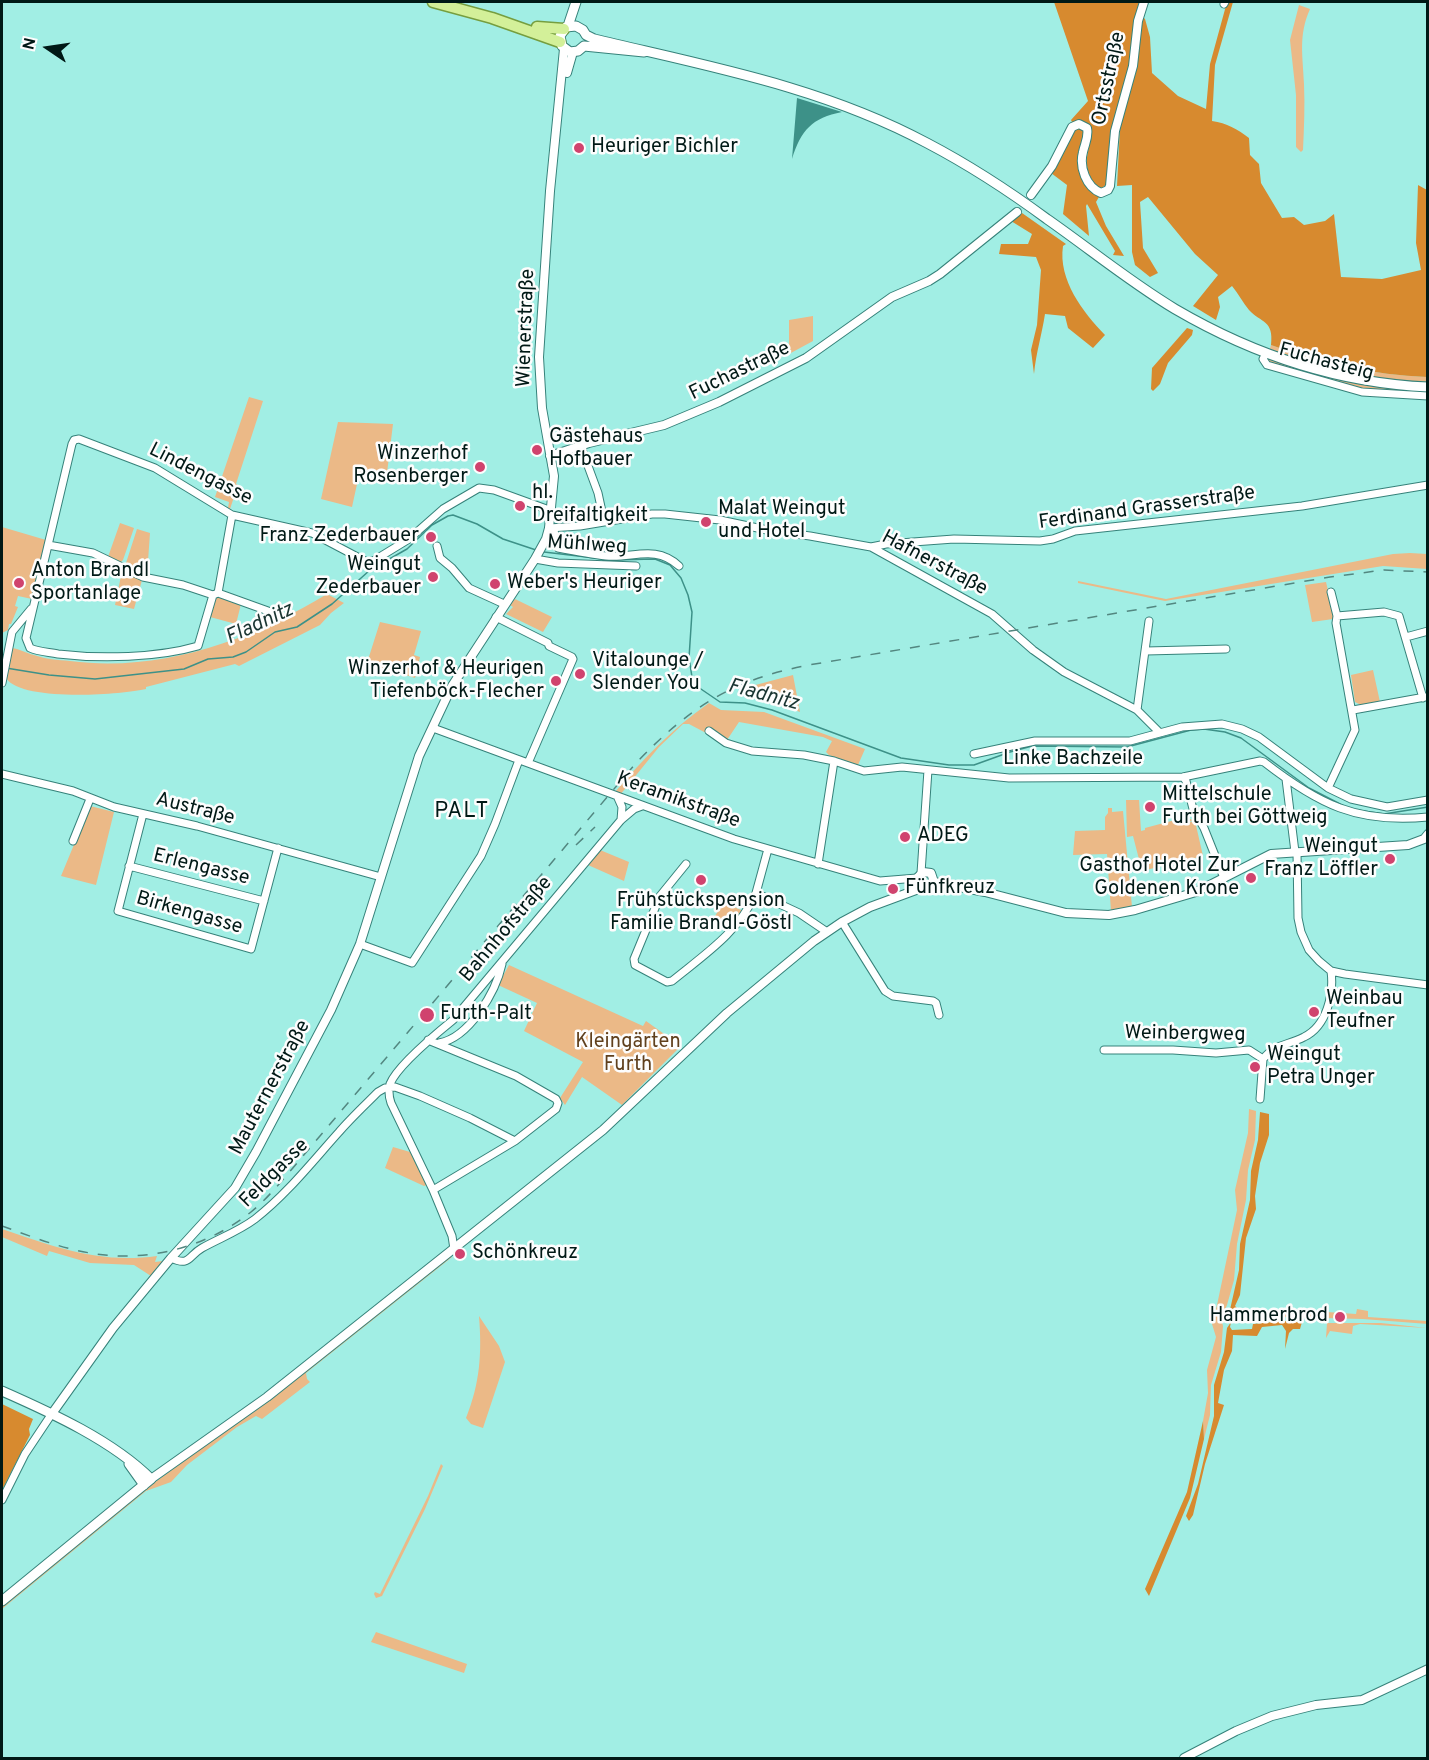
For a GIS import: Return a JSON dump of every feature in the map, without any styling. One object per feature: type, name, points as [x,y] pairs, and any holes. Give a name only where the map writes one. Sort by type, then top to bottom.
[{"type":"main road","points":[[433,2],[492,18],[556,30],[570,27],[586,35],[644,52],[733,71],[795,88],[848,107],[916,137],[991,180],[1168,304],[1221,334],[1266,353],[1311,368],[1351,377],[1428,387]]},
{"type":"main road","points":[[566,48],[561,34],[570,27],[577,2]]},
{"type":"main road","points":[[492,18],[566,48],[584,46],[644,52]]},
{"type":"main road","points":[[584,46],[586,35]]},
{"type":"main road","points":[[2,1392],[51,1414],[117,1452],[148,1482],[2,1601]]},
{"type":"street","name":"Ortsstraße","points":[[1031,195],[1052,166],[1072,127],[1079,124],[1087,128],[1088,134],[1082,160],[1086,179],[1096,191],[1101,193],[1108,190],[1117,119],[1133,66],[1138,21],[1144,2]]},
{"type":"street","name":"Wienerstraße","points":[[433,728],[452,686],[535,559],[551,528],[554,484],[542,408],[539,357],[550,191],[566,48]]},
{"type":"street","name":"Fuchastraße","points":[[550,456],[664,425],[719,402],[806,358],[892,297],[929,281],[1017,212]]},
{"type":"street","name":"Fuchasteig","points":[[1266,353],[1263,359],[1267,365],[1358,391],[1428,396]]},
{"type":"street","name":"Lindengasse","points":[[48,545],[74,440],[79,439],[155,468],[232,514],[312,534],[367,562],[373,561],[410,539],[443,509],[479,488],[494,490],[534,504],[552,506]]},
{"type":"street","points":[[581,447],[598,494],[603,521]]},
{"type":"street","name":"Ferdinand Grasserstraße","points":[[871,547],[904,542],[954,539],[1040,541],[1075,531],[1302,506],[1428,485]]},
{"type":"street","points":[[232,514],[216,594],[198,646],[118,657],[73,656],[44,652],[30,648],[27,643],[26,638],[48,545],[93,553],[142,577],[216,594],[268,611],[274,616]]},
{"type":"street","name":"Hafnerstraße","points":[[551,528],[665,514],[720,520],[871,547],[992,614],[1033,650],[1064,672],[1137,710],[1159,732]]},
{"type":"street","points":[[551,528],[558,548],[606,556],[653,554],[673,561],[679,566]]},
{"type":"street","points":[[437,546],[440,558],[469,588],[504,604]]},
{"type":"street","name":"Mühlweg","points":[[535,559],[558,563],[636,566]]},
{"type":"street","points":[[1328,788],[1355,730],[1331,592]]},
{"type":"street","points":[[2,681],[12,632],[34,606]]},
{"type":"street","points":[[1337,616],[1393,613],[1399,616],[1425,697],[1353,710]]},
{"type":"street","points":[[496,617],[572,657],[528,763]]},
{"type":"street","points":[[1137,710],[1149,621]]},
{"type":"street","points":[[1406,637],[1428,631]]},
{"type":"street","points":[[1146,651],[1226,650]]},
{"type":"street","points":[[974,754],[1035,741],[1130,741],[1159,732],[1207,724],[1222,724],[1242,729],[1271,745],[1328,788],[1351,799],[1381,807],[1428,800]]},
{"type":"street","name":"Keramikstraße","points":[[433,728],[642,807],[768,849],[880,881],[919,879]]},
{"type":"street","name":"Mauternerstraße","points":[[51,1414],[113,1328],[171,1258],[224,1202],[244,1174],[331,1010],[360,944],[414,770],[433,728]]},
{"type":"street","name":"Linke Bachzeile","points":[[709,731],[726,743],[752,751],[804,755],[834,761],[864,771],[894,766],[1009,778],[1183,777],[1260,761],[1317,798],[1348,812],[1384,818],[1428,817]]},
{"type":"street","points":[[360,944],[412,963],[481,856],[519,760]]},
{"type":"street","points":[[818,864],[834,761]]},
{"type":"street","points":[[148,1482],[267,1397],[603,1130],[727,1013],[827,932],[870,907],[916,890],[919,879],[928,770]]},
{"type":"street","name":"Austraße","points":[[2,774],[74,791],[100,804],[197,826],[381,877]]},
{"type":"street","points":[[1183,777],[1193,809],[1204,828],[1224,878]]},
{"type":"street","points":[[1286,779],[1296,852],[1298,918],[1309,950],[1330,971],[1428,985]]},
{"type":"street","points":[[618,798],[622,807],[621,820]]},
{"type":"street","points":[[73,841],[90,799]]},
{"type":"street","name":"Bahnhofstraße","points":[[389,1087],[394,1077],[428,1040],[453,1020],[621,820],[634,809],[642,807]]},
{"type":"street","points":[[129,866],[143,814]]},
{"type":"street","points":[[934,882],[1066,912],[1096,916],[1122,914],[1202,890],[1264,857],[1281,852],[1386,848],[1408,845],[1426,838]]},
{"type":"street","points":[[264,901],[278,848]]},
{"type":"street","points":[[686,864],[660,896],[634,959],[635,966],[667,982],[672,981],[734,929],[756,893],[768,849]]},
{"type":"street","name":"Erlengasse","points":[[129,866],[264,901]]},
{"type":"street","name":"Birkengasse","points":[[129,866],[118,911],[251,949],[264,901]]},
{"type":"street","points":[[919,879],[931,873],[934,882]]},
{"type":"street","points":[[919,879],[928,889],[934,882]]},
{"type":"street","points":[[756,893],[799,913],[827,932]]},
{"type":"street","points":[[842,922],[885,991],[893,996],[933,1001],[936,1003],[939,1015]]},
{"type":"street","points":[[437,1044],[447,1042],[460,1034],[482,1008],[497,983],[502,962]]},
{"type":"street","points":[[1260,1098],[1263,1059],[1278,1045],[1305,1036],[1318,1024],[1328,1006],[1332,990],[1330,971]]},
{"type":"street","points":[[428,1040],[516,1076],[556,1099],[558,1103],[556,1109],[515,1141],[433,1190]]},
{"type":"street","name":"Weinbergweg","points":[[1104,1050],[1173,1050],[1216,1053],[1227,1050],[1249,1050],[1263,1059]]},
{"type":"street","points":[[454,1249],[452,1236],[433,1190],[394,1112],[389,1087],[395,1087],[438,1103],[515,1141]]},
{"type":"street","name":"Feldgasse","points":[[171,1258],[179,1262],[187,1261],[201,1249],[255,1219],[298,1179],[378,1092],[389,1087]]},
{"type":"street","points":[[2,1500],[25,1454],[51,1414]]},
{"type":"street","points":[[1184,1758],[1236,1731],[1272,1716],[1316,1705],[1362,1700],[1428,1669]]},
{"type":"green space","points":[[1299,5],[1310,9],[1303,37],[1304,109],[1303,150],[1301,152],[1296,147],[1296,95],[1290,40]]},
{"type":"green space","points":[[813,316],[813,341],[789,354],[789,320]]},
{"type":"green space","points":[[1271,345],[1348,367],[1387,374],[1427,377],[1427,382],[1367,376],[1328,367],[1270,349]]},
{"type":"green space","points":[[1267,358],[1329,377],[1427,391],[1427,395],[1363,391],[1267,364]]},
{"type":"green space","points":[[249,397],[263,401],[230,509],[228,508],[229,502],[215,497]]},
{"type":"green space","points":[[338,422],[393,424],[387,473],[369,470],[359,475],[352,507],[321,499]]},
{"type":"green space","points":[[120,523],[134,528],[120,563],[108,557]]},
{"type":"green space","name":"Anton Brandl Sportanlage","points":[[2,527],[46,540],[32,599],[18,596],[15,606],[18,607],[11,624],[8,630],[2,633]]},
{"type":"green space","points":[[137,529],[150,533],[147,575],[126,563]]},
{"type":"green space","points":[[1393,554],[1427,554],[1427,569],[1383,566],[1165,601],[1078,583],[1078,581],[1166,599]]},
{"type":"green space","points":[[122,571],[142,580],[134,609],[115,605]]},
{"type":"green space","points":[[1326,582],[1333,619],[1312,622],[1305,585]]},
{"type":"green space","points":[[327,594],[344,603],[320,625],[239,666],[235,664],[146,687],[146,689],[115,693],[50,694],[15,686],[6,678],[12,648],[65,661],[138,662],[171,657],[236,639],[268,626]]},
{"type":"green space","points":[[219,597],[241,604],[236,624],[210,617],[215,599]]},
{"type":"green space","points":[[515,599],[552,617],[543,632],[506,614],[513,607],[510,605]]},
{"type":"green space","points":[[380,622],[421,631],[414,655],[420,657],[415,678],[367,663]]},
{"type":"green space","points":[[1373,670],[1380,702],[1361,705],[1355,702],[1351,675]]},
{"type":"green space","points":[[793,675],[800,712],[749,697],[748,687]]},
{"type":"green space","points":[[709,703],[721,710],[764,712],[865,749],[858,765],[829,755],[826,752],[832,741],[823,737],[739,722],[727,740],[710,728],[707,728],[706,733],[689,724],[683,724],[659,747],[620,795],[615,792],[659,744],[683,723]]},
{"type":"green space","points":[[1126,800],[1139,800],[1141,831],[1175,820],[1176,822],[1191,819],[1192,821],[1178,825],[1195,821],[1203,856],[1142,871],[1133,836],[1127,837]]},
{"type":"green space","points":[[90,806],[114,812],[96,885],[61,876]]},
{"type":"green space","points":[[1108,808],[1112,808],[1112,812],[1123,811],[1132,907],[1111,911],[1107,854],[1073,855],[1075,831],[1105,830]]},
{"type":"green space","points":[[600,850],[629,862],[624,881],[588,865]]},
{"type":"green space","points":[[724,902],[743,911],[732,927],[713,919]]},
{"type":"green space","name":"Kleingärten Furth","points":[[509,965],[643,1026],[646,1021],[681,1046],[622,1105],[582,1077],[565,1105],[560,1098],[583,1062],[524,1031],[537,1003],[498,985]]},
{"type":"green space","points":[[1249,1109],[1256,1111],[1255,1140],[1248,1170],[1246,1200],[1237,1244],[1234,1280],[1221,1319],[1223,1326],[1221,1352],[1211,1385],[1210,1415],[1204,1439],[1203,1421],[1208,1393],[1207,1370],[1216,1337],[1212,1324],[1237,1210],[1235,1190],[1248,1133]]},
{"type":"green space","points":[[393,1147],[410,1152],[427,1185],[424,1186],[385,1168]]},
{"type":"green space","points":[[2,1229],[40,1242],[96,1256],[136,1258],[157,1256],[155,1262],[163,1261],[151,1276],[134,1265],[90,1263],[49,1251],[47,1256],[2,1237]]},
{"type":"green space","points":[[449,1257],[452,1257],[306,1373],[310,1382],[262,1419],[256,1416],[237,1427],[187,1465],[171,1482],[146,1491],[2,1609],[2,1605],[136,1496],[269,1399]]},
{"type":"green space","points":[[1357,1309],[1368,1311],[1368,1317],[1427,1321],[1428,1324],[1363,1319],[1282,1317],[1236,1319],[1241,1312],[1298,1310],[1356,1314]]},
{"type":"green space","points":[[479,1316],[499,1346],[505,1362],[483,1428],[471,1424],[466,1418],[479,1368]]},
{"type":"green space","points":[[1327,1323],[1381,1323],[1427,1328],[1360,1324],[1353,1326],[1352,1334],[1330,1331],[1326,1338]]},
{"type":"green space","points":[[441,1464],[443,1466],[425,1509],[382,1596],[376,1598],[374,1594],[375,1592],[380,1594],[428,1496]]},
{"type":"green space","points":[[376,1632],[467,1664],[464,1673],[371,1642]]},
{"type":"shaded area","points":[[1054,2],[1141,2],[1129,66],[1112,127],[1107,184],[1102,188],[1094,183],[1088,169],[1087,161],[1091,140],[1089,127],[1085,122],[1072,122],[1071,120],[1088,101]]},
{"type":"shaded area","points":[[1227,2],[1233,2],[1215,65],[1212,121],[1232,127],[1249,138],[1250,155],[1259,164],[1261,183],[1282,218],[1294,217],[1304,225],[1325,221],[1334,214],[1341,277],[1382,279],[1421,270],[1416,243],[1418,185],[1427,190],[1427,377],[1387,374],[1348,367],[1271,345],[1269,326],[1249,310],[1232,286],[1218,297],[1220,307],[1216,320],[1193,306],[1218,275],[1195,254],[1148,197],[1140,202],[1143,248],[1158,273],[1150,277],[1135,265],[1132,252],[1132,185],[1117,186],[1120,128],[1137,68],[1143,17],[1150,37],[1152,73],[1178,96],[1206,109],[1210,64]]},
{"type":"shaded area","points":[[797,98],[842,112],[823,118],[809,127],[799,140],[792,159]]},
{"type":"shaded area","points":[[1074,129],[1084,131],[1078,157],[1079,170],[1089,189],[1099,197],[1096,202],[1106,226],[1124,256],[1113,255],[1115,251],[1087,204],[1089,236],[1063,214],[1067,185],[1051,173]]},
{"type":"shaded area","points":[[1022,213],[1066,244],[1063,246],[1062,259],[1068,283],[1088,316],[1105,335],[1093,348],[1068,328],[1065,316],[1045,314],[1034,374],[1031,350],[1037,325],[1041,270],[1036,257],[999,254],[1001,244],[1028,244],[1032,234],[1011,221]]},
{"type":"shaded area","points":[[1187,328],[1193,330],[1192,335],[1168,363],[1160,384],[1153,391],[1151,389],[1152,368]]},
{"type":"shaded area","points":[[1260,1112],[1269,1114],[1269,1135],[1260,1163],[1255,1196],[1256,1209],[1246,1238],[1240,1295],[1235,1306],[1241,1312],[1236,1319],[1229,1314],[1239,1270],[1240,1244],[1250,1200],[1251,1171],[1258,1140]]},
{"type":"shaded area","points":[[1231,1322],[1232,1330],[1252,1329],[1253,1324],[1302,1322],[1300,1329],[1293,1329],[1289,1333],[1285,1349],[1286,1331],[1282,1325],[1262,1327],[1257,1336],[1233,1335],[1232,1351],[1224,1370],[1218,1403],[1224,1405],[1205,1464],[1193,1515],[1189,1521],[1186,1516],[1198,1484],[1214,1416],[1214,1385],[1224,1352],[1227,1328]]},
{"type":"shaded area","points":[[2,1404],[33,1419],[29,1429],[30,1435],[2,1490]]},
{"type":"shaded area","points":[[1203,1421],[1204,1439],[1190,1498],[1149,1596],[1145,1589],[1187,1492]]},
{"type":"waterway","name":"Fladnitz","points":[[6,668],[95,679],[184,669],[208,659],[233,657],[246,652],[275,632],[297,627],[332,604],[370,570],[407,549],[432,525],[448,516],[453,515],[477,524],[503,539],[536,550]]},
{"type":"waterway","name":"Fladnitz","points":[[544,552],[612,560],[655,559],[670,565],[681,578],[692,612],[689,658],[692,677],[698,687],[720,702],[745,703],[772,710],[901,758],[949,765],[974,765],[1032,746],[1127,747],[1191,730],[1225,732],[1241,738],[1309,788],[1344,806]]},
{"type":"waterway","name":"Fladnitz","points":[[1357,810],[1384,814],[1428,807]]},
{"type":"railway","points":[[2,1226],[79,1251],[111,1256],[132,1256],[175,1250],[195,1243],[215,1235],[251,1212],[292,1169],[636,763],[694,711],[734,688],[781,671],[809,665],[1330,577],[1384,570],[1428,572]]},
{"type":"railway","points":[[576,845],[595,827]]},
{"type":"place","name":"Heuriger Bichler","points":[[579,148]]},
{"type":"place","name":"Gästehaus Hofbauer","points":[[537,450]]},
{"type":"place","name":"Winzerhof Rosenberger","points":[[480,467]]},
{"type":"place","name":"hl. Dreifaltigkeit","points":[[520,506]]},
{"type":"place","name":"Malat Weingut und Hotel","points":[[706,522]]},
{"type":"place","name":"Franz Zederbauer","points":[[431,537]]},
{"type":"place","name":"Weingut Zederbauer","points":[[433,577]]},
{"type":"place","name":"Anton Brandl Sportanlage","points":[[19,583]]},
{"type":"place","name":"Weber's Heuriger","points":[[495,584]]},
{"type":"place","name":"Vitalounge / Slender You","points":[[580,674]]},
{"type":"place","name":"Winzerhof & Heurigen Tiefenböck-Flecher","points":[[556,681]]},
{"type":"place","name":"Mittelschule Furth bei Göttweig","points":[[1150,807]]},
{"type":"place","name":"ADEG","points":[[905,837]]},
{"type":"place","name":"Weingut Franz Löffler","points":[[1390,859]]},
{"type":"place","name":"Gasthof Hotel Zur Goldenen Krone","points":[[1251,878]]},
{"type":"place","name":"Frühstückspension Familie Brandl-Göstl","points":[[701,880]]},
{"type":"place","name":"Fünfkreuz","points":[[893,889]]},
{"type":"place","name":"Weinbau Teufner","points":[[1314,1012]]},
{"type":"place","name":"Furth-Palt","points":[[427,1015]]},
{"type":"place","name":"Weingut Petra Unger","points":[[1255,1067]]},
{"type":"place","name":"Schönkreuz","points":[[460,1254]]},
{"type":"place","name":"Hammerbrod","points":[[1340,1317]]},
{"type":"district","name":"PALT","points":[[462,813]]}]
